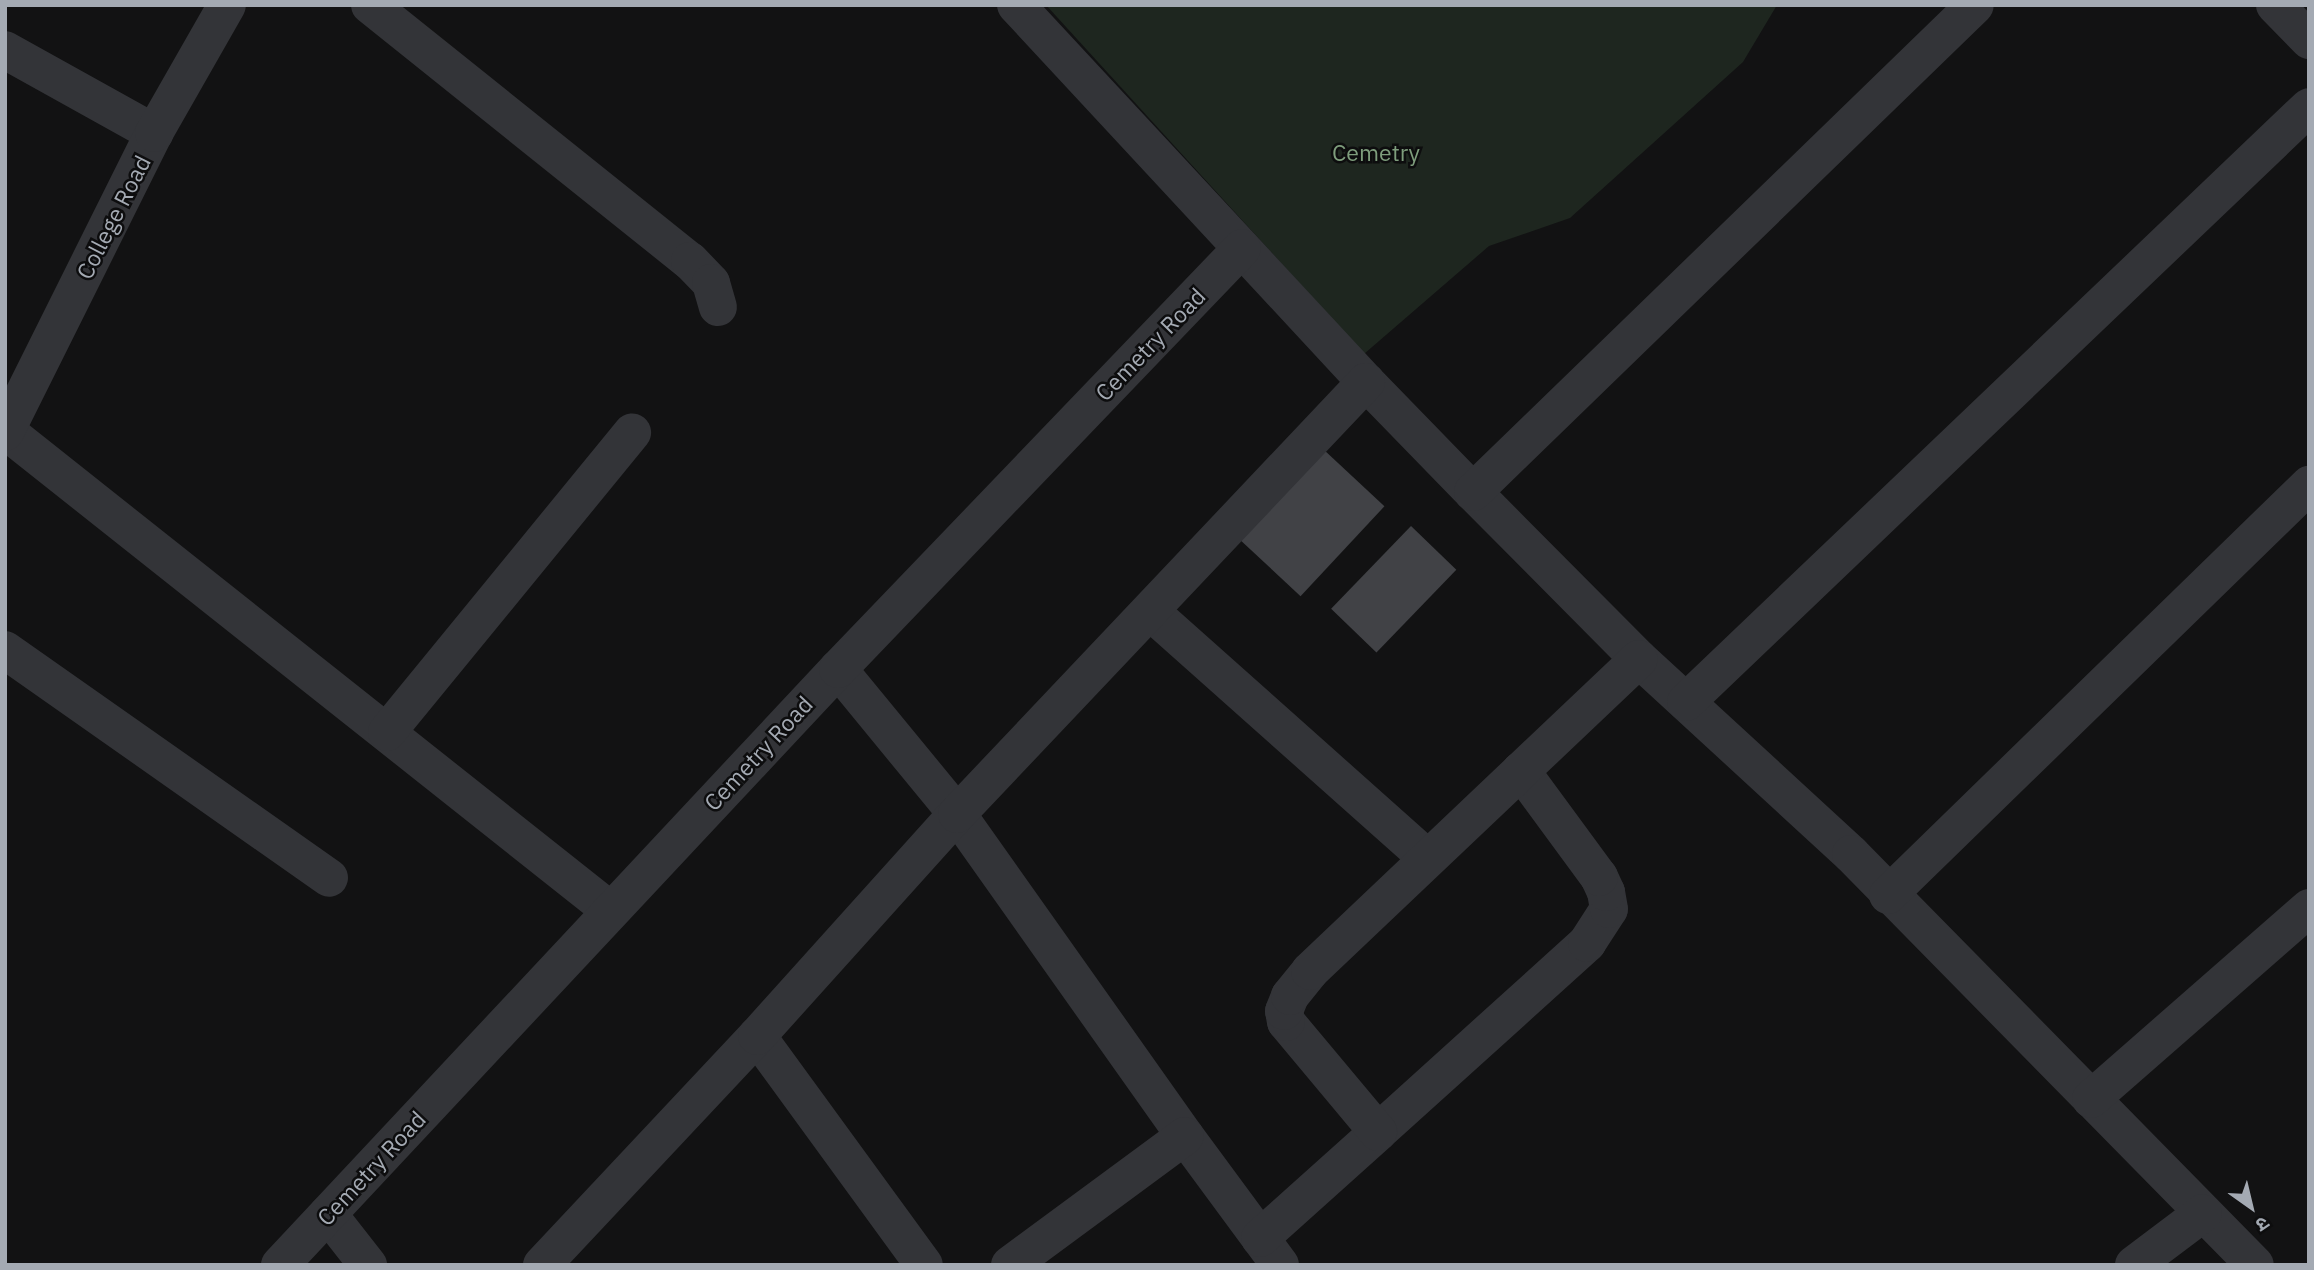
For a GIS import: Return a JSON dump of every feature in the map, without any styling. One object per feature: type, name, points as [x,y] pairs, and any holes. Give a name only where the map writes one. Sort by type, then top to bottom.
[{"type":"street","name":"College Road","points":[[6,431],[154,133],[227,5]]},
{"type":"street","points":[[370,5],[690,261],[711,283],[718,307]]},
{"type":"street","points":[[1016,5],[1366,382],[1473,492],[1639,659],[1851,854],[2255,1265]]},
{"type":"street","points":[[1473,492],[1975,5]]},
{"type":"street","points":[[2275,5],[2309,40]]},
{"type":"street","points":[[5,50],[154,133]]},
{"type":"street","points":[[1686,702],[2309,107]]},
{"type":"street","name":"Cemetry Road","points":[[281,1265],[610,910],[1242,248]]},
{"type":"street","points":[[542,1265],[757,1036],[957,814],[1366,382]]},
{"type":"street","points":[[6,431],[610,910]]},
{"type":"street","points":[[387,732],[632,433]]},
{"type":"street","points":[[1888,894],[2309,485]]},
{"type":"street","points":[[1151,612],[1427,858]]},
{"type":"street","points":[[5,650],[329,878]]},
{"type":"street","points":[[1378,1132],[1286,1022],[1284,1011],[1298,982],[1639,659]]},
{"type":"street","points":[[838,669],[957,814],[1185,1136],[1270,1251],[1378,1132],[1587,943],[1609,909],[1599,877],[1521,771]]},
{"type":"street","points":[[2091,1099],[2309,908]]},
{"type":"street","points":[[757,1036],[924,1265]]},
{"type":"street","points":[[1010,1265],[1185,1136]]},
{"type":"street","points":[[2134,1265],[2203,1213]]},
{"type":"street","points":[[328,1214],[368,1265]]},
{"type":"green space","name":"Cemetry","points":[[1046,5],[1777,5],[1743,62],[1570,218],[1489,246],[1364,354]]},
{"type":"building","points":[[1323,449],[1384,506],[1301,596],[1239,539]]},
{"type":"building","points":[[1411,526],[1456,570],[1376,652],[1331,609]]}]
